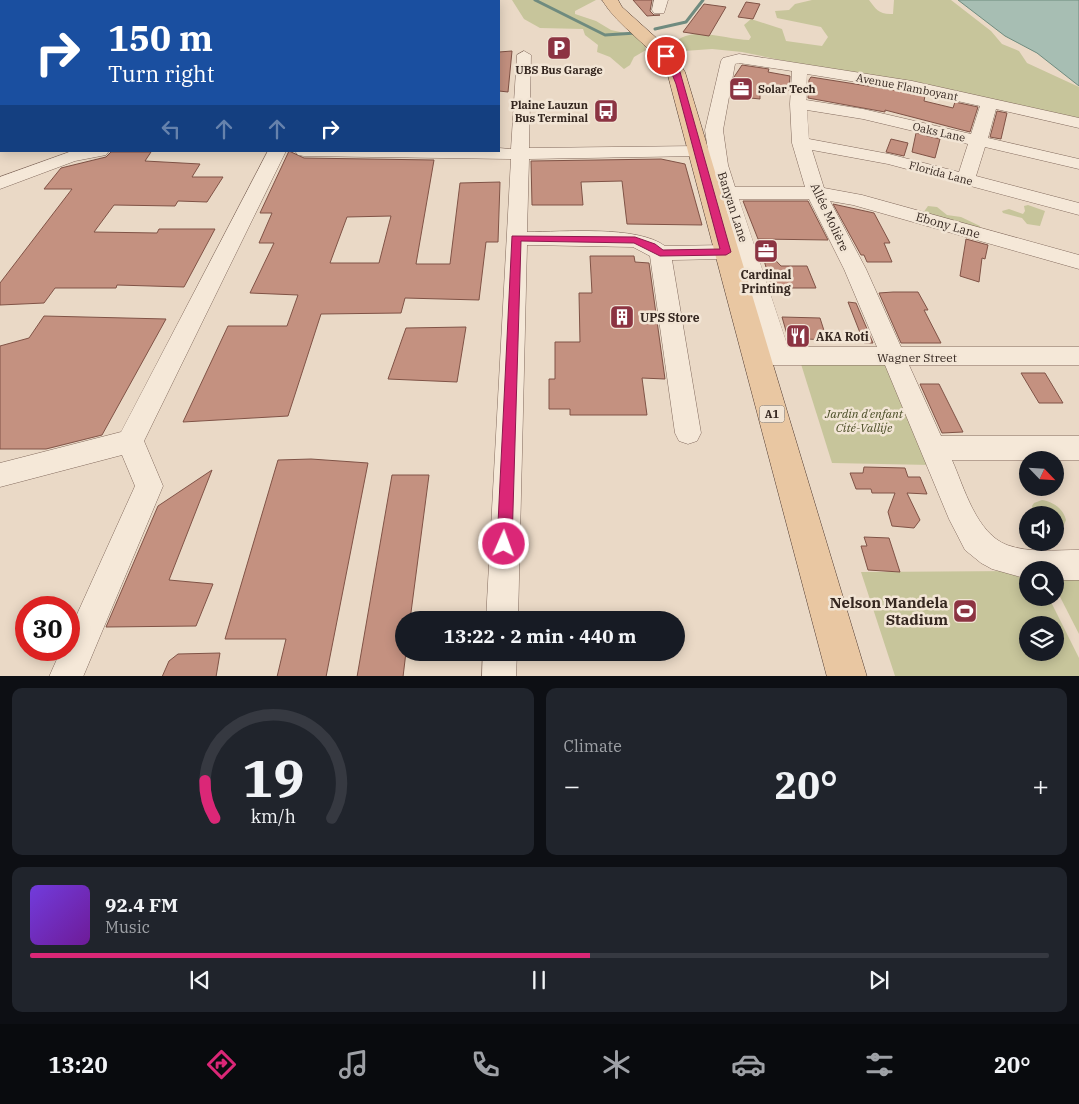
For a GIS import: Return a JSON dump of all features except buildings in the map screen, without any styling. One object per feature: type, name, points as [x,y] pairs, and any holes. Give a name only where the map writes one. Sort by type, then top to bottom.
[{"type":"main road","name":"A1","points":[[610,0],[616,10],[666,56],[676,72],[726,252],[767,356],[847,676]]},
{"type":"street","points":[[502,611],[524,55]]},
{"type":"street","name":"Avenue Flamboyant","points":[[733,58],[912,86],[1079,123]]},
{"type":"street","name":"Banyan Lane","points":[[733,58],[728,61],[714,130],[719,164],[729,192],[767,356]]},
{"type":"street","name":"Allée Molière","points":[[800,68],[798,104],[801,143],[816,193],[855,269],[964,519],[980,544],[999,558],[1017,564],[1079,565]]},
{"type":"street","name":"Oaks Lane","points":[[798,104],[863,114],[1079,164]]},
{"type":"street","points":[[966,180],[989,104]]},
{"type":"street","name":"Florida Lane","points":[[801,143],[889,159],[1079,209]]},
{"type":"street","points":[[376,152],[520,154],[698,151]]},
{"type":"street","points":[[0,183],[70,157],[95,152]]},
{"type":"street","points":[[0,475],[130,441],[276,152]]},
{"type":"street","name":"Ebony Lane","points":[[729,192],[816,193],[855,199],[1079,262]]},
{"type":"street","points":[[516,238],[635,240],[651,246],[660,253],[726,252]]},
{"type":"street","points":[[660,253],[688,434]]},
{"type":"street","name":"Wagner Street","points":[[767,356],[894,358],[1079,356]]},
{"type":"street","points":[[66,676],[149,486],[130,441]]},
{"type":"street","points":[[932,448],[1079,448]]},
{"type":"street","points":[[500,661],[500,676]]},
{"type":"green space","points":[[512,0],[596,0],[575,11],[575,14],[596,21],[611,30],[643,37],[646,50],[634,57],[630,65],[624,69],[610,57],[597,52],[598,45],[585,35],[583,29],[540,28],[524,19]]},
{"type":"green space","points":[[812,0],[869,0],[878,11],[884,14],[893,14],[894,0],[951,0],[991,31],[1002,44],[1019,51],[1027,63],[1079,87],[1079,122],[742,52],[712,49],[684,51],[674,44],[681,38],[699,34],[749,40],[751,37],[744,25],[751,19],[782,29],[786,41],[822,46],[828,37],[821,27],[777,18],[775,11],[789,10],[795,4]]},
{"type":"green space","points":[[1028,205],[1045,211],[1040,226],[1027,224],[1022,218],[1003,213],[1002,211],[1009,209],[1023,214],[1025,211],[1024,206]]},
{"type":"green space","points":[[928,206],[937,207],[947,215],[961,217],[980,226],[980,229],[923,213]]},
{"type":"green space","name":"Jardin d'enfant Cité-Vallije","points":[[801,364],[886,365],[931,465],[832,463]]},
{"type":"green space","points":[[1042,500],[1056,506],[1032,506],[1034,503]]},
{"type":"green space","name":"Nelson Mandela Stadium","points":[[1019,571],[1019,606],[1053,606],[1058,616],[1019,616],[1019,661],[1064,661],[1064,628],[1079,658],[1079,676],[895,676],[861,572]]},
{"type":"green space","points":[[1064,577],[1079,578],[1079,634],[1064,605]]},
{"type":"shaded area","points":[[958,0],[1079,0],[1079,86],[1037,53],[1005,36]]},
{"type":"waterway","points":[[535,0],[605,35],[636,33]]},
{"type":"waterway","points":[[655,29],[686,22],[703,0]]},
{"type":"place","name":"UBS Bus Garage","points":[[559,48]]},
{"type":"place","name":"Solar Tech","points":[[741,89]]},
{"type":"place","name":"Plaine Lauzun Bus Terminal","points":[[606,111]]},
{"type":"place","name":"Cardinal Printing","points":[[766,251]]},
{"type":"place","name":"UPS Store","points":[[622,317]]},
{"type":"place","name":"AKA Roti","points":[[798,336]]},
{"type":"place","name":"Nelson Mandela Stadium","points":[[965,611]]},
{"type":"route","points":[[504,544],[516,238],[635,240],[651,246],[660,253],[726,252],[680,84],[676,72],[666,56]]}]
